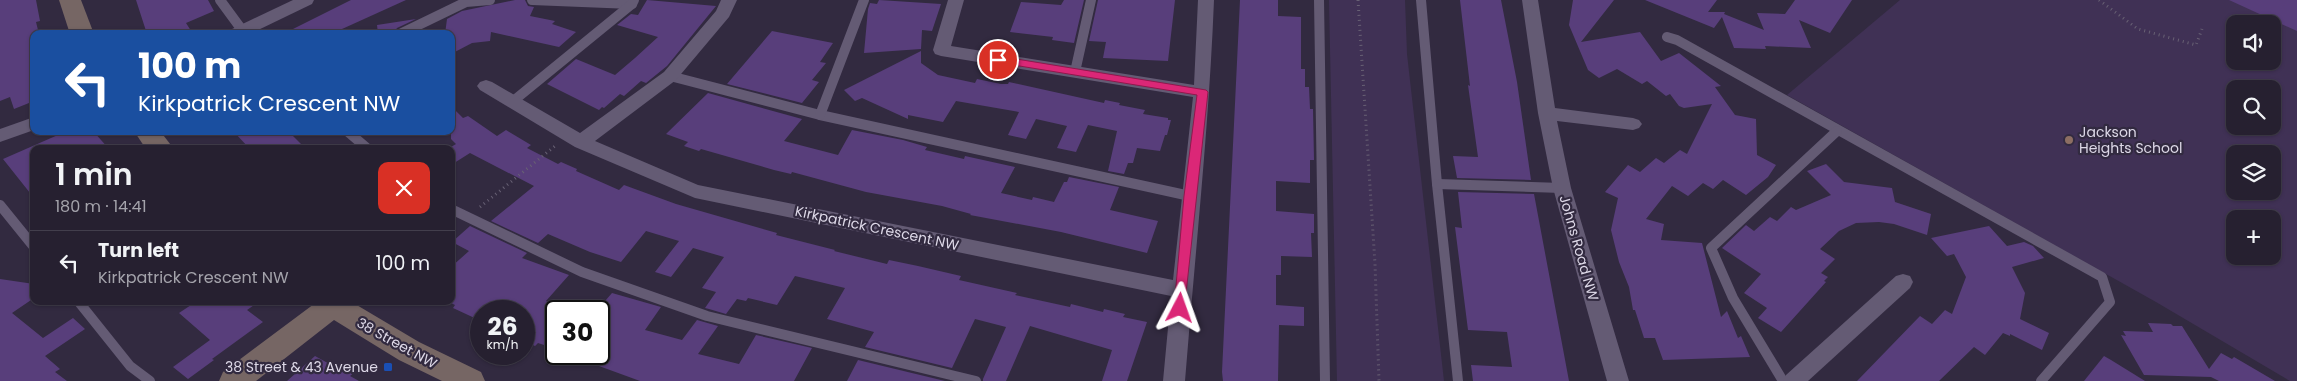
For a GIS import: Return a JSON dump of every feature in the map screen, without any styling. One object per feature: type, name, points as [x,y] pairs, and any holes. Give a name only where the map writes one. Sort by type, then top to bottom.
[{"type":"street","points":[[70,0],[81,30]]},
{"type":"street","points":[[247,30],[306,0]]},
{"type":"street","points":[[575,138],[670,76],[723,12],[729,0]]},
{"type":"street","points":[[956,0],[941,50],[1202,92]]},
{"type":"street","points":[[1174,381],[1190,196],[1202,92],[1206,0]]},
{"type":"street","name":"Johns Road NW","points":[[1530,0],[1547,113],[1562,188],[1618,381]]},
{"type":"street","name":"Kirkpatrick Crescent NW","points":[[486,86],[575,138],[695,191],[1181,290]]},
{"type":"street","points":[[1547,113],[1633,124]]},
{"type":"street","points":[[0,136],[30,124]]},
{"type":"street","points":[[149,135],[158,145]]},
{"type":"street","points":[[1794,381],[1903,282]]},
{"type":"street","points":[[234,381],[327,305]]},
{"type":"street","name":"38 Street NW","points":[[332,305],[409,351],[470,381]]},
{"type":"lane","points":[[220,0],[239,30]]},
{"type":"lane","points":[[408,30],[466,2],[490,0]]},
{"type":"lane","points":[[532,0],[633,2]]},
{"type":"lane","points":[[820,115],[864,0]]},
{"type":"lane","points":[[1075,72],[1091,0]]},
{"type":"lane","points":[[1319,0],[1325,381]]},
{"type":"lane","points":[[1421,0],[1437,184],[1458,381]]},
{"type":"lane","points":[[512,102],[633,2]]},
{"type":"lane","points":[[1667,37],[1677,40],[1837,131],[2102,277],[2110,302],[2041,381]]},
{"type":"lane","points":[[670,76],[820,115],[1190,196]]},
{"type":"lane","points":[[1783,381],[1733,298],[1711,248],[1837,131]]},
{"type":"lane","points":[[352,135],[363,145]]},
{"type":"lane","points":[[1437,184],[1562,188]]},
{"type":"lane","points":[[0,205],[30,242]]},
{"type":"lane","points":[[455,211],[582,272],[707,316],[976,381]]},
{"type":"lane","points":[[81,305],[130,366],[150,381]]},
{"type":"path","points":[[1358,0],[1375,264],[1379,381]]},
{"type":"path","points":[[2099,0],[2138,29],[2156,35],[2196,46],[2202,29]]},
{"type":"path","points":[[466,218],[575,138]]},
{"type":"shaded area","points":[[1329,0],[1405,0],[1407,54],[1444,381],[1337,381]]},
{"type":"shaded area","name":"Jackson Heights School","points":[[1900,0],[2297,0],[2297,381],[2290,381],[2156,302],[1787,95]]},
{"type":"building","points":[[0,0],[36,0],[40,21],[36,22],[38,30],[30,30],[30,103],[14,109],[10,97],[0,101]]},
{"type":"building","points":[[136,0],[208,0],[214,11],[186,23],[190,30],[146,30]]},
{"type":"building","points":[[351,0],[406,0],[340,30],[291,30]]},
{"type":"building","points":[[515,0],[525,0],[528,6],[534,7],[530,16],[555,21],[552,24],[576,32],[559,47],[491,32],[490,41],[472,43],[455,52],[455,30],[446,30],[447,19],[462,11]]},
{"type":"building","points":[[647,0],[716,6],[667,66],[646,83],[641,81],[624,96],[620,94],[604,108],[602,107],[599,110],[547,84],[576,59],[615,75],[658,37],[617,25],[631,14],[638,15]]},
{"type":"building","points":[[879,0],[941,4],[932,31],[922,30],[921,49],[864,53],[868,9],[870,3],[877,4]]},
{"type":"building","points":[[1064,0],[1084,0],[1074,43],[1052,40],[1053,37],[1010,32],[1021,2],[1061,5]]},
{"type":"building","points":[[1098,0],[1175,0],[1168,61],[1103,58],[1106,42],[1089,41]]},
{"type":"building","points":[[1240,0],[1278,0],[1278,16],[1301,17],[1301,69],[1305,69],[1305,87],[1309,87],[1310,109],[1313,109],[1314,160],[1310,160],[1310,183],[1276,181],[1276,211],[1314,214],[1314,233],[1311,233],[1312,257],[1281,256],[1281,275],[1276,275],[1276,305],[1304,307],[1304,326],[1279,325],[1278,381],[1223,381],[1222,372]]},
{"type":"building","points":[[1460,0],[1501,0],[1517,82],[1531,180],[1457,178],[1453,156],[1478,157],[1468,85],[1470,86]]},
{"type":"building","points":[[1573,0],[1614,0],[1581,42],[1640,32],[1661,61],[1679,53],[1721,86],[1715,87],[1735,115],[1756,119],[1757,155],[1776,165],[1768,177],[1746,195],[1723,180],[1713,189],[1703,183],[1688,196],[1672,186],[1646,219],[1664,224],[1661,240],[1702,243],[1721,317],[1727,311],[1738,338],[1741,336],[1750,357],[1663,360],[1655,338],[1644,338],[1635,310],[1633,310],[1629,287],[1619,262],[1611,230],[1618,198],[1605,192],[1628,165],[1640,172],[1656,158],[1664,163],[1680,150],[1687,154],[1712,104],[1684,108],[1679,106],[1670,94],[1666,96],[1647,81],[1642,84],[1617,69],[1599,78],[1588,70],[1569,25]]},
{"type":"building","points":[[1645,0],[1717,0],[1708,12],[1725,12],[1724,14],[1764,30],[1757,13],[1785,14],[1795,0],[1852,0],[1830,33],[1799,20],[1811,48],[1765,46],[1766,49],[1734,48],[1722,17],[1714,28]]},
{"type":"building","points":[[2229,0],[2297,0],[2297,31],[2281,24],[2281,15],[2262,15]]},
{"type":"building","points":[[416,19],[396,30],[378,30],[377,25]]},
{"type":"building","points":[[772,31],[833,43],[820,62],[826,63],[812,80],[819,82],[802,103],[727,84]]},
{"type":"building","points":[[921,51],[921,63],[938,75],[975,83],[977,79],[1001,84],[1008,84],[1009,82],[1104,103],[1105,100],[1120,103],[1119,105],[1145,110],[1143,114],[1171,120],[1167,135],[1165,135],[1160,151],[1137,148],[1133,163],[1128,163],[1124,174],[1108,171],[1117,131],[1088,125],[1076,152],[1057,148],[1067,126],[1036,119],[1026,139],[1008,135],[1019,112],[956,101],[943,122],[908,115],[908,119],[862,98],[855,101],[844,90]]},
{"type":"building","points":[[708,93],[802,119],[784,141],[838,155],[852,130],[903,140],[927,147],[925,150],[964,159],[965,156],[1015,167],[1001,193],[1032,200],[1033,197],[1054,202],[1064,182],[1067,182],[1069,177],[1119,187],[1110,210],[1158,221],[1147,253],[1061,232],[970,215],[942,206],[866,192],[792,172],[791,174],[774,170],[684,146],[688,142],[666,134]]},
{"type":"building","points":[[455,110],[463,118],[468,116],[497,136],[506,130],[531,145],[527,148],[558,164],[561,162],[577,169],[576,171],[619,190],[624,185],[676,204],[834,251],[887,264],[889,260],[918,266],[961,276],[959,280],[1017,293],[1015,295],[1070,307],[1071,304],[1103,312],[1104,309],[1125,314],[1123,317],[1147,322],[1127,381],[1102,381],[1112,350],[1030,326],[1006,381],[983,381],[1006,327],[975,319],[952,368],[865,347],[874,332],[827,319],[845,288],[795,276],[777,305],[748,298],[746,301],[737,299],[726,314],[705,308],[716,292],[702,288],[724,257],[693,248],[671,277],[655,272],[679,241],[646,231],[621,262],[590,252],[548,234],[538,243],[491,221],[534,186],[470,153],[455,162],[454,145],[456,144],[451,139],[451,135],[455,135]]},
{"type":"building","points":[[58,135],[97,135],[105,145],[35,145]]},
{"type":"building","points":[[237,135],[292,135],[302,145],[246,145]]},
{"type":"building","points":[[30,147],[30,193],[3,159]]},
{"type":"building","points":[[1826,164],[1844,182],[1892,188],[1895,202],[1931,214],[1927,235],[1894,224],[1879,222],[1856,223],[1839,231],[1820,249],[1835,259],[1821,273],[1828,277],[1824,281],[1826,282],[1781,332],[1758,318],[1767,308],[1744,293],[1761,274],[1722,248],[1746,225],[1754,231],[1770,217],[1777,221],[1791,207],[1796,210],[1831,195],[1807,171]]},
{"type":"building","points":[[1458,192],[1534,194],[1569,381],[1473,381],[1471,365],[1512,367],[1507,332],[1468,330],[1455,227],[1462,228]]},
{"type":"building","points":[[470,226],[527,253],[522,258],[569,275],[545,300],[545,345],[538,343],[535,346],[535,300],[470,300],[470,316],[453,308],[455,305],[455,263],[469,251],[455,244],[455,239]]},
{"type":"building","points":[[1989,226],[2007,246],[2024,242],[2033,246],[2044,258],[2012,267],[2025,293],[2020,319],[2049,333],[2042,350],[2010,334],[2010,336],[2003,333],[1985,355],[1974,347],[1939,381],[1857,381],[1920,316],[1932,324],[1945,310],[1952,314],[1966,277],[1954,254],[1947,256],[1931,238]]},
{"type":"building","points":[[0,279],[30,283],[30,301],[12,313],[43,338],[73,318],[85,329],[45,356],[60,369],[55,372],[67,381],[0,381]]},
{"type":"building","points":[[612,293],[661,307],[645,330],[682,340],[697,320],[718,326],[698,354],[739,364],[756,335],[812,348],[794,381],[640,381],[599,366],[610,365],[610,300],[606,300]]},
{"type":"building","points":[[191,305],[254,305],[247,310],[263,322],[188,379],[173,367],[210,340],[179,313]]},
{"type":"building","points":[[2148,323],[2182,326],[2209,369],[2221,353],[2232,359],[2234,357],[2275,381],[2219,381],[2211,377],[2144,375],[2121,335],[2126,336],[2123,331],[2153,332]]},
{"type":"building","points":[[315,356],[335,367],[341,362],[356,371],[350,376],[359,381],[287,381]]},
{"type":"building","points":[[2104,356],[2111,360],[2145,381],[2084,381]]},
{"type":"building","points":[[858,360],[945,381],[847,381]]},
{"type":"place","name":"Jackson Heights School","points":[[2069,140]]},
{"type":"place","name":"38 Street & 43 Avenue","points":[[388,367]]},
{"type":"route","points":[[998,60],[1202,92],[1180,308]]}]
